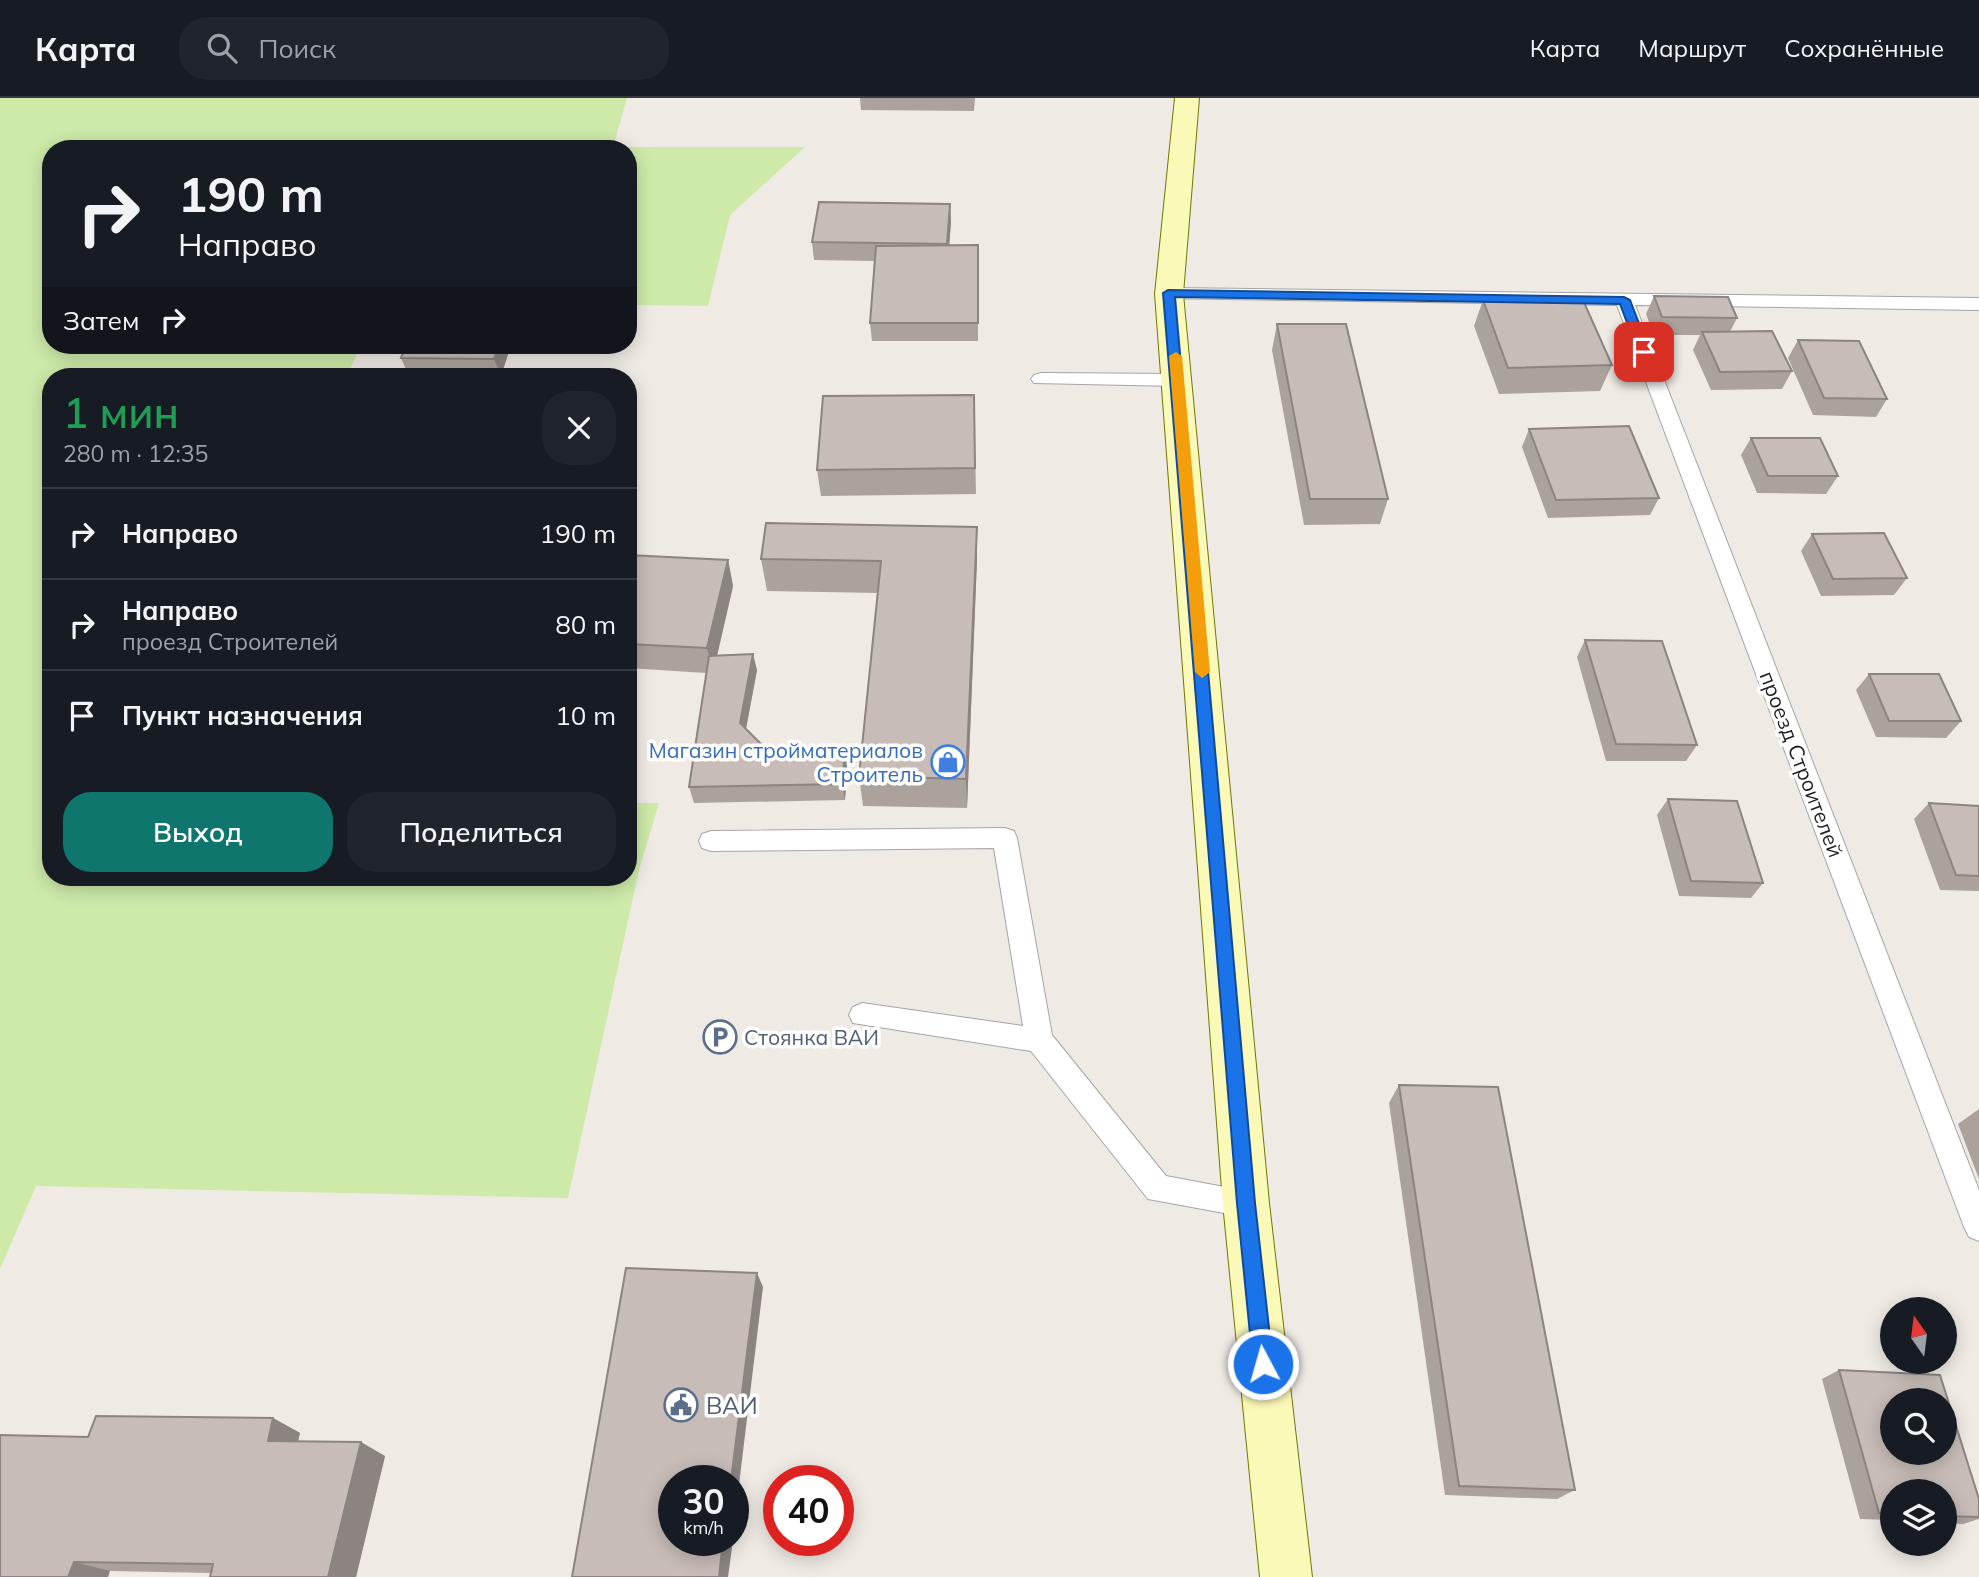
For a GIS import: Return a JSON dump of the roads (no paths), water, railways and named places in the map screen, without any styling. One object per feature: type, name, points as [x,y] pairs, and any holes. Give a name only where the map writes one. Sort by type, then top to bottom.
[{"type":"street","points":[[1187,98],[1168,293],[1178,380],[1246,1203],[1286,1577]]},
{"type":"lane","points":[[1168,293],[1979,304]]},
{"type":"lane","name":"проезд Строителей","points":[[1624,300],[1979,1227]]},
{"type":"lane","points":[[1041,379],[1178,380]]},
{"type":"lane","points":[[711,841],[1005,838],[1039,1040],[1157,1189],[1246,1203]]},
{"type":"lane","points":[[862,1015],[1039,1040]]},
{"type":"place","name":"Магазин стройматериалов Строитель","points":[[948,762]]},
{"type":"place","name":"Стоянка ВАИ","points":[[720,1037]]},
{"type":"place","name":"ВАИ","points":[[681,1405]]}]
